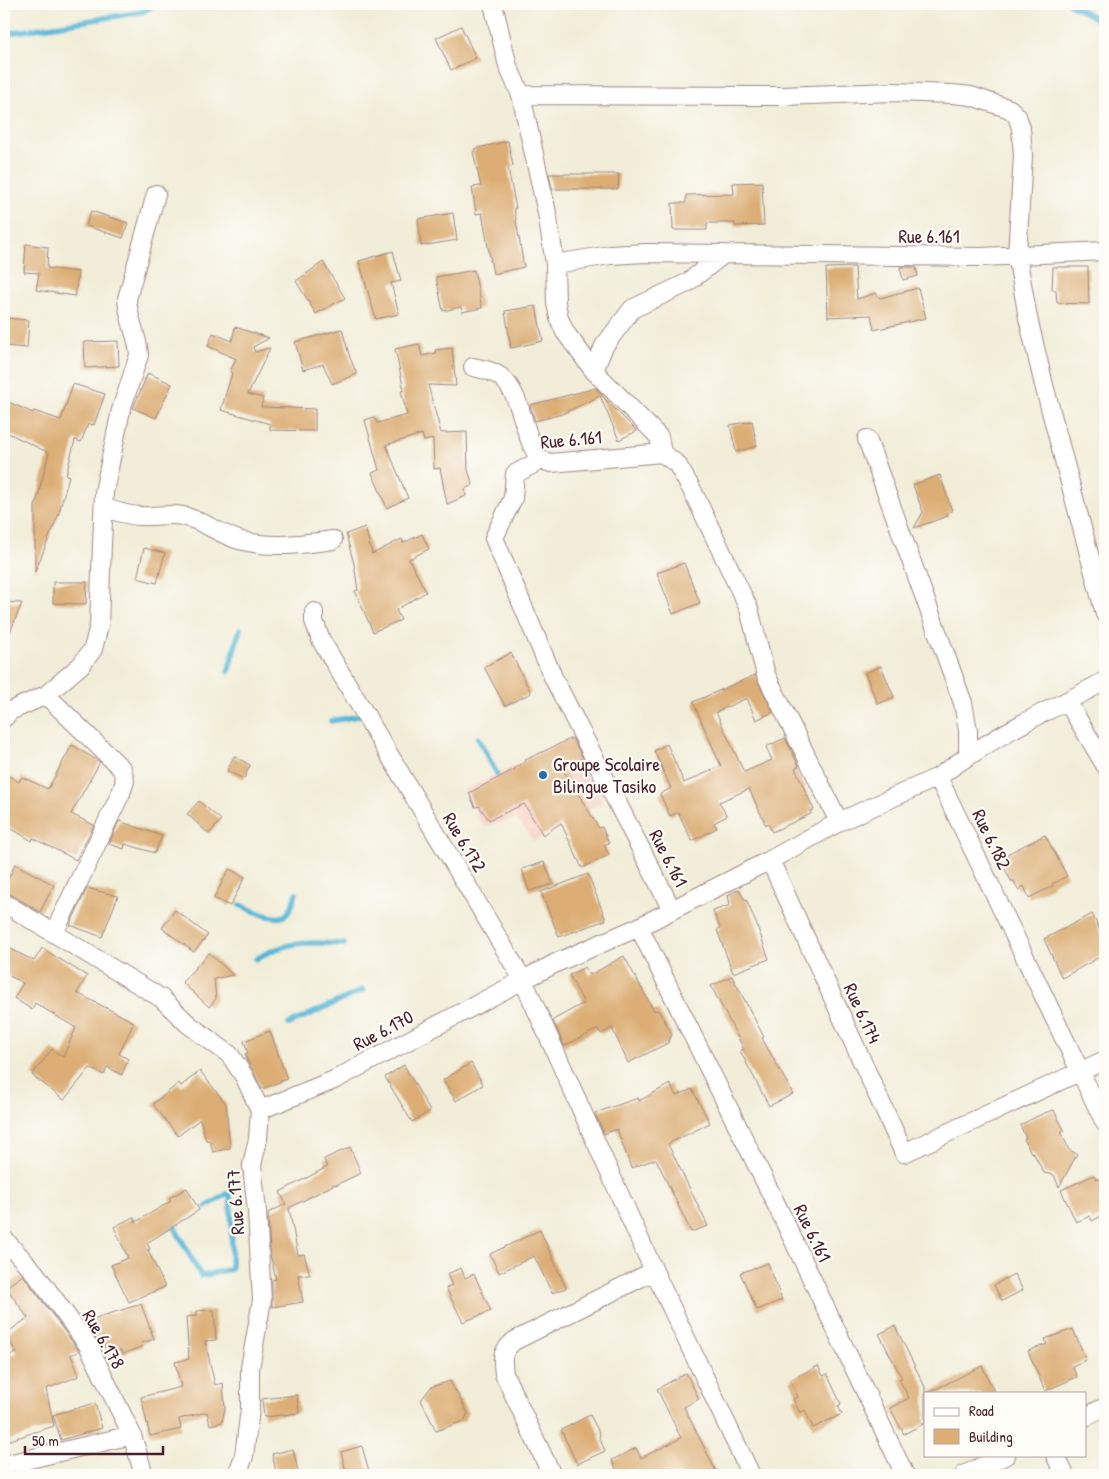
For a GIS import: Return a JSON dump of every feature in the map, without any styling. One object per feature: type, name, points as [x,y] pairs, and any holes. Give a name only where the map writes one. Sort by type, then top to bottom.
[{"type":"street","points":[[492,4],[508,66],[521,95],[547,214],[555,264],[556,303],[559,318],[565,332],[594,371],[659,437],[662,453],[677,464],[691,488],[749,609],[766,675],[839,822]]},
{"type":"street","points":[[521,95],[782,96],[893,92],[971,96],[1010,109],[1017,116],[1021,128],[1023,156],[1017,255],[1028,318],[1105,614]]},
{"type":"street","points":[[4,718],[10,711],[46,695],[81,665],[93,649],[99,625],[104,492],[119,418],[139,355],[139,346],[127,312],[127,299],[156,194]]},
{"type":"street","name":"Rue 6.161","points":[[555,264],[610,255],[646,253],[981,257],[1105,251]]},
{"type":"street","points":[[594,371],[604,346],[632,309],[687,283],[724,254]]},
{"type":"street","points":[[473,367],[488,370],[502,378],[512,391],[534,452],[541,460]]},
{"type":"street","points":[[867,439],[963,703],[968,730],[968,755]]},
{"type":"street","name":"Rue 6.161","points":[[662,453],[551,463],[541,460],[514,474],[513,498],[494,538],[553,677],[672,910],[639,927],[779,1210],[906,1475]]},
{"type":"street","points":[[104,508],[140,516],[175,514],[185,516],[238,540],[259,544],[285,546],[333,540]]},
{"type":"street","name":"Rue 6.172","points":[[314,612],[314,621],[321,640],[523,980],[654,1271],[750,1475]]},
{"type":"street","points":[[672,910],[839,822],[938,776],[968,755],[1038,715],[1105,681]]},
{"type":"street","points":[[46,695],[122,769],[125,781],[54,933]]},
{"type":"street","points":[[1067,701],[1105,765]]},
{"type":"street","name":"Rue 6.182","points":[[938,776],[1105,1123]]},
{"type":"street","name":"Rue 6.174","points":[[770,860],[904,1153],[1105,1060]]},
{"type":"street","name":"Rue 6.177","points":[[4,903],[161,998],[188,1024],[230,1055],[244,1076],[260,1110],[258,1139],[252,1165],[258,1211],[262,1300],[250,1368],[250,1409],[244,1456],[237,1475]]},
{"type":"street","points":[[523,980],[558,962],[639,927]]},
{"type":"street","name":"Rue 6.170","points":[[260,1110],[334,1080],[523,980]]},
{"type":"street","name":"Rue 6.178","points":[[4,1238],[35,1273],[88,1345],[132,1435],[144,1475]]},
{"type":"street","points":[[552,1475],[504,1374],[502,1360],[505,1350],[514,1341],[654,1271]]},
{"type":"street","points":[[1086,1416],[1105,1407]]},
{"type":"street","points":[[6,1475],[4,1464],[132,1435]]},
{"type":"street","points":[[964,1475],[1004,1456]]},
{"type":"street","points":[[1056,1456],[1065,1475]]},
{"type":"shaded area","name":"Groupe Scolaire Bilingue Tasiko","points":[[572,737],[603,802],[534,841],[517,819],[483,826],[465,790]]},
{"type":"building","points":[[461,26],[476,58],[451,70],[436,38]]},
{"type":"building","points":[[508,141],[513,166],[508,168],[516,208],[514,208],[524,267],[493,274],[482,213],[476,214],[472,187],[481,186],[473,152],[475,151],[474,149]]},
{"type":"building","points":[[549,174],[619,174],[618,189],[552,189]]},
{"type":"building","points":[[762,182],[764,225],[735,226],[735,223],[707,223],[707,230],[673,230],[672,203],[686,203],[686,195],[734,194],[733,183]]},
{"type":"building","points":[[91,211],[128,223],[123,238],[86,226]]},
{"type":"building","points":[[453,213],[457,240],[421,246],[418,219]]},
{"type":"building","points":[[26,244],[48,247],[47,268],[78,272],[75,296],[36,290],[39,273],[24,272]]},
{"type":"building","points":[[393,251],[401,281],[391,283],[399,314],[376,319],[359,261]]},
{"type":"building","points":[[323,262],[345,298],[316,314],[296,281]]},
{"type":"building","points":[[855,267],[857,299],[876,293],[880,298],[918,288],[926,318],[874,330],[871,315],[828,317],[826,268]]},
{"type":"building","points":[[900,267],[916,267],[918,276],[903,280]]},
{"type":"building","points":[[1053,267],[1088,267],[1089,304],[1057,303],[1056,290],[1052,290]]},
{"type":"building","points":[[474,270],[482,308],[462,312],[461,307],[443,311],[436,277]]},
{"type":"building","points":[[536,306],[543,341],[511,348],[505,311]]},
{"type":"building","points":[[4,318],[29,320],[27,348],[4,346]]},
{"type":"building","points":[[235,327],[269,338],[253,347],[255,352],[270,348],[248,394],[263,398],[261,407],[315,409],[315,431],[270,430],[270,424],[221,410],[232,373],[230,372],[236,359],[208,346],[213,333],[232,341]]},
{"type":"building","points":[[342,329],[350,358],[357,374],[332,384],[323,364],[303,370],[295,342]]},
{"type":"building","points":[[118,341],[119,366],[85,368],[84,342]]},
{"type":"building","points":[[419,344],[422,356],[436,353],[435,350],[452,348],[456,386],[428,385],[441,433],[467,432],[468,470],[473,485],[465,489],[466,496],[447,504],[440,468],[434,469],[433,439],[424,441],[422,434],[386,445],[408,498],[387,508],[372,473],[379,470],[365,420],[374,417],[377,423],[407,415],[401,391],[404,390],[395,349]]},
{"type":"building","points":[[148,373],[172,384],[156,418],[133,408]]},
{"type":"building","points":[[73,384],[105,394],[94,425],[88,424],[81,442],[75,440],[66,475],[69,476],[58,516],[35,572],[35,507],[49,453],[4,431],[4,400],[33,413],[34,411],[61,420]]},
{"type":"building","points":[[596,388],[637,431],[619,440],[600,396],[562,414],[535,421],[530,405]]},
{"type":"building","points":[[752,421],[757,446],[736,452],[730,425]]},
{"type":"building","points":[[940,475],[952,511],[947,513],[948,516],[914,528],[923,512],[913,485]]},
{"type":"building","points":[[365,527],[372,554],[402,539],[403,543],[422,534],[429,549],[409,559],[426,592],[396,610],[401,620],[373,632],[355,591],[358,590],[354,564],[346,534]]},
{"type":"building","points":[[144,548],[165,553],[157,583],[137,578]]},
{"type":"building","points":[[684,563],[700,603],[673,614],[657,573]]},
{"type":"building","points":[[53,582],[87,582],[86,604],[53,603]]},
{"type":"building","points":[[4,602],[22,603],[4,647]]},
{"type":"building","points":[[511,653],[531,693],[505,706],[484,667]]},
{"type":"building","points":[[881,666],[894,697],[878,704],[865,673]]},
{"type":"building","points":[[755,675],[773,712],[756,720],[747,698],[716,712],[744,772],[772,760],[766,747],[785,738],[799,766],[795,768],[814,810],[810,811],[811,814],[772,832],[768,823],[766,825],[749,789],[719,802],[727,816],[714,823],[717,828],[692,841],[678,812],[670,816],[660,794],[671,788],[654,751],[667,744],[684,783],[721,766],[693,702]]},
{"type":"building","name":"Groupe Scolaire Bilingue Tasiko","points":[[572,738],[583,758],[562,768],[599,828],[602,827],[609,843],[604,845],[609,855],[582,868],[561,823],[543,835],[524,804],[489,820],[479,806],[475,807],[469,793],[515,769],[525,760]]},
{"type":"building","points":[[72,745],[100,762],[71,814],[94,825],[76,860],[33,838],[32,841],[4,824],[4,785],[9,776],[19,782],[22,777],[48,789]]},
{"type":"building","points":[[234,756],[250,765],[244,779],[227,771]]},
{"type":"building","points":[[199,801],[221,820],[209,834],[187,814]]},
{"type":"building","points":[[119,821],[162,836],[155,853],[125,844],[124,849],[109,844]]},
{"type":"building","points":[[1045,835],[1067,876],[1052,884],[1053,886],[1029,898],[1024,886],[1018,890],[1014,881],[1011,881],[1002,863],[1009,859],[1007,854]]},
{"type":"building","points":[[544,862],[553,884],[529,891],[522,869]]},
{"type":"building","points":[[15,864],[54,885],[40,912],[4,892]]},
{"type":"building","points":[[229,869],[245,877],[230,906],[214,898]]},
{"type":"building","points":[[588,874],[606,920],[559,937],[541,892]]},
{"type":"building","points":[[87,888],[118,896],[102,937],[70,925]]},
{"type":"building","points":[[739,889],[744,899],[746,899],[769,959],[733,973],[717,930],[720,928],[713,911],[730,905],[728,895]]},
{"type":"building","points":[[175,910],[208,935],[194,952],[162,928]]},
{"type":"building","points":[[1092,914],[1105,941],[1105,954],[1062,978],[1044,939]]},
{"type":"building","points":[[9,948],[34,961],[42,948],[87,976],[77,993],[134,1022],[119,1054],[128,1059],[122,1075],[107,1067],[104,1075],[90,1068],[64,1100],[32,1075],[52,1049],[63,1057],[76,1028],[35,1003],[32,1010],[14,998],[23,983],[4,973],[4,957]]},
{"type":"building","points":[[209,953],[233,975],[214,979],[216,999],[209,1007],[182,982]]},
{"type":"building","points":[[624,956],[654,1011],[658,1010],[672,1034],[668,1043],[628,1063],[612,1028],[601,1034],[598,1029],[564,1046],[553,1020],[584,1003],[569,975],[585,967],[590,975]]},
{"type":"building","points":[[732,976],[764,1037],[762,1038],[793,1094],[769,1106],[740,1051],[744,1049],[711,986]]},
{"type":"building","points":[[270,1031],[287,1079],[262,1089],[245,1054],[248,1053],[244,1041]]},
{"type":"building","points":[[471,1063],[483,1085],[456,1101],[443,1080]]},
{"type":"building","points":[[404,1065],[430,1111],[412,1122],[385,1077]]},
{"type":"building","points":[[200,1071],[226,1104],[230,1148],[213,1152],[210,1141],[206,1140],[200,1119],[178,1136],[153,1104],[179,1083],[181,1086]]},
{"type":"building","points":[[670,1084],[676,1096],[692,1089],[710,1123],[668,1144],[708,1226],[691,1232],[656,1159],[631,1168],[617,1129],[604,1134],[595,1113],[638,1098],[639,1101]]},
{"type":"building","points":[[1054,1110],[1064,1130],[1061,1132],[1069,1150],[1077,1154],[1059,1187],[1054,1175],[1044,1173],[1033,1152],[1031,1153],[1020,1125]]},
{"type":"building","points":[[350,1147],[361,1173],[289,1208],[298,1255],[304,1254],[310,1275],[298,1275],[303,1302],[272,1307],[272,1280],[276,1279],[270,1254],[268,1213],[286,1204],[280,1192],[327,1167],[324,1159]]},
{"type":"building","points":[[1094,1175],[1096,1179],[1102,1180],[1105,1188],[1105,1214],[1092,1221],[1090,1216],[1076,1222],[1061,1190]]},
{"type":"building","points":[[187,1188],[199,1210],[147,1243],[150,1249],[148,1250],[165,1287],[129,1302],[111,1265],[128,1258],[114,1227],[133,1217],[136,1222],[171,1201],[169,1198]]},
{"type":"building","points":[[540,1230],[566,1288],[552,1293],[534,1256],[499,1273],[490,1254]]},
{"type":"building","points":[[768,1263],[782,1300],[757,1310],[740,1273]]},
{"type":"building","points":[[461,1268],[465,1278],[474,1274],[491,1311],[463,1322],[446,1288],[452,1285],[447,1274]]},
{"type":"building","points":[[1014,1274],[1023,1290],[1002,1301],[994,1285]]},
{"type":"building","points":[[23,1275],[79,1351],[71,1355],[79,1376],[46,1389],[54,1426],[4,1442],[4,1356],[17,1353],[5,1334],[28,1318],[6,1287]]},
{"type":"building","points":[[141,1304],[154,1339],[142,1343],[143,1346],[123,1354],[121,1350],[107,1354],[103,1340],[98,1342],[94,1336],[89,1320]]},
{"type":"building","points":[[214,1310],[216,1340],[205,1341],[215,1385],[223,1383],[225,1408],[222,1422],[210,1425],[207,1412],[179,1419],[181,1429],[150,1436],[141,1397],[181,1387],[175,1362],[189,1359],[186,1317],[197,1316],[197,1311]]},
{"type":"building","points":[[895,1326],[925,1387],[924,1424],[904,1434],[890,1408],[909,1398],[899,1379],[902,1378],[879,1334]]},
{"type":"building","points":[[1073,1329],[1086,1360],[1072,1366],[1077,1377],[1045,1391],[1028,1351],[1047,1344],[1045,1339]]},
{"type":"building","points":[[818,1366],[823,1376],[827,1374],[841,1404],[838,1406],[842,1414],[813,1428],[805,1410],[800,1413],[793,1399],[798,1397],[790,1380]]},
{"type":"building","points":[[982,1366],[995,1392],[930,1392]]},
{"type":"building","points":[[686,1373],[699,1399],[684,1407],[718,1475],[619,1475],[612,1460],[636,1448],[641,1458],[681,1438],[657,1389]]},
{"type":"building","points":[[450,1381],[468,1413],[464,1421],[436,1431],[421,1400],[431,1387]]},
{"type":"building","points":[[297,1395],[299,1413],[264,1417],[262,1399]]},
{"type":"building","points":[[95,1403],[102,1428],[61,1440],[53,1415]]},
{"type":"building","points":[[590,1415],[600,1434],[599,1437],[605,1451],[577,1464],[561,1430]]},
{"type":"building","points":[[362,1446],[370,1475],[347,1475],[341,1452]]},
{"type":"building","points":[[293,1449],[299,1475],[277,1475],[272,1454]]},
{"type":"waterway","points":[[4,34],[142,12],[156,4]]},
{"type":"waterway","points":[[1070,4],[1092,16],[1105,26]]},
{"type":"waterway","points":[[228,672],[240,629]]},
{"type":"waterway","points":[[331,721],[358,716]]},
{"type":"waterway","points":[[478,738],[497,774]]},
{"type":"waterway","points":[[240,905],[263,914],[282,917],[290,910],[296,893]]},
{"type":"waterway","points":[[256,959],[288,945],[309,943],[344,944]]},
{"type":"waterway","points":[[289,1024],[363,990]]},
{"type":"waterway","points":[[174,1226],[201,1276],[231,1269],[232,1230],[230,1192],[206,1207]]},
{"type":"place","name":"Groupe Scolaire Bilingue Tasiko","points":[[543,775]]}]
